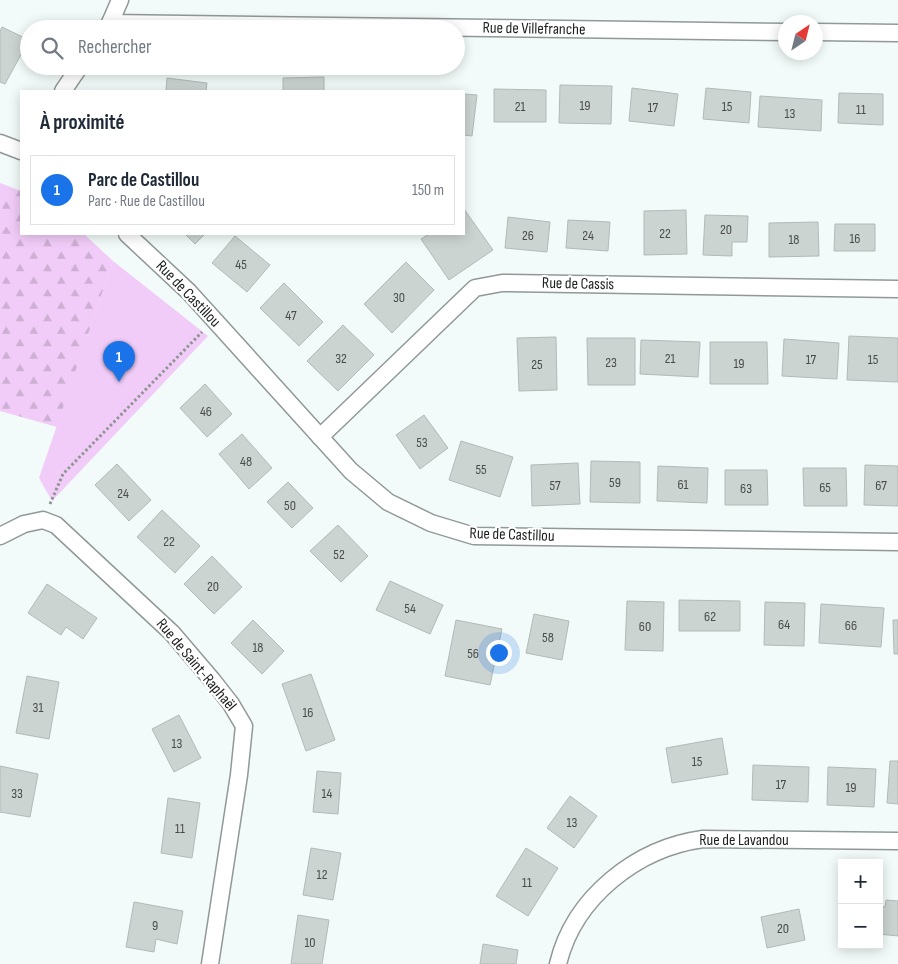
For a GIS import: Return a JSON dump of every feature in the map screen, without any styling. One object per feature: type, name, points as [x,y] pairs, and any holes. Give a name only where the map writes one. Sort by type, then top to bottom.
[{"type":"street","points":[[111,20],[120,0]]},
{"type":"street","name":"Rue de Villefranche","points":[[465,29],[778,32]]},
{"type":"street","points":[[823,32],[898,34]]},
{"type":"street","points":[[63,90],[74,75]]},
{"type":"street","points":[[0,143],[20,151]]},
{"type":"street","name":"Rue de Castillou","points":[[128,235],[189,292],[351,471],[388,502],[431,524],[474,536],[898,542]]},
{"type":"street","name":"Rue de Cassis","points":[[320,437],[474,288],[502,283],[898,289]]},
{"type":"street","points":[[0,536],[24,524],[43,520]]},
{"type":"street","name":"Rue de Saint-Raphaël","points":[[43,520],[56,525],[172,633],[219,688],[244,726],[239,775],[210,964]]},
{"type":"street","name":"Rue de Lavandou","points":[[558,964],[570,932],[577,919],[592,900],[608,883],[644,857],[665,848],[703,839],[898,841]]},
{"type":"path","points":[[43,520],[64,474],[214,320]]},
{"type":"green space","points":[[0,183],[20,191],[20,235],[85,235],[113,261],[57,427],[0,411]]},
{"type":"green space","points":[[113,261],[208,336],[52,501],[39,478]]},
{"type":"building","points":[[2,27],[20,36],[20,56],[5,84],[0,82],[0,31]]},
{"type":"building","points":[[324,77],[324,90],[283,90],[283,78]]},
{"type":"building","points":[[167,78],[207,83],[206,90],[166,90]]},
{"type":"building","points":[[560,85],[612,86],[611,124],[559,123]]},
{"type":"building","points":[[632,88],[678,94],[674,126],[629,121]]},
{"type":"building","points":[[706,88],[751,92],[749,123],[703,119]]},
{"type":"building","points":[[494,89],[546,90],[546,122],[494,122]]},
{"type":"building","points":[[839,93],[883,94],[883,125],[838,123]]},
{"type":"building","points":[[465,94],[477,95],[472,136],[465,135]]},
{"type":"building","points":[[760,96],[822,100],[821,131],[758,127]]},
{"type":"building","points":[[465,210],[493,250],[449,280],[421,239],[427,235],[465,235]]},
{"type":"building","points":[[686,210],[687,254],[644,255],[644,211]]},
{"type":"building","points":[[705,215],[748,216],[747,242],[732,242],[732,256],[703,255]]},
{"type":"building","points":[[508,217],[550,222],[547,252],[505,248]]},
{"type":"building","points":[[568,220],[610,222],[608,251],[566,248]]},
{"type":"building","points":[[818,222],[819,256],[769,257],[769,223]]},
{"type":"building","points":[[835,224],[875,224],[875,251],[834,251]]},
{"type":"building","points":[[186,235],[204,235],[195,244]]},
{"type":"building","points":[[235,236],[270,265],[247,292],[212,263]]},
{"type":"building","points":[[406,262],[434,290],[392,333],[364,304]]},
{"type":"building","points":[[284,283],[323,322],[299,346],[260,308]]},
{"type":"building","points":[[343,325],[374,355],[338,391],[307,361]]},
{"type":"building","points":[[849,336],[898,338],[898,382],[847,380]]},
{"type":"building","points":[[556,337],[557,390],[519,391],[517,338]]},
{"type":"building","points":[[587,338],[635,338],[635,385],[588,385]]},
{"type":"building","points":[[784,339],[839,343],[837,379],[782,376]]},
{"type":"building","points":[[641,340],[700,342],[698,377],[640,374]]},
{"type":"building","points":[[710,342],[767,342],[768,384],[710,384]]},
{"type":"building","points":[[205,384],[232,414],[207,437],[180,408]]},
{"type":"building","points":[[424,415],[448,448],[420,469],[396,435]]},
{"type":"building","points":[[242,434],[272,468],[249,489],[219,454]]},
{"type":"building","points":[[461,441],[513,457],[500,497],[449,480]]},
{"type":"building","points":[[591,461],[640,462],[640,503],[590,502]]},
{"type":"building","points":[[578,463],[580,504],[532,506],[531,465]]},
{"type":"building","points":[[117,464],[151,500],[129,521],[95,485]]},
{"type":"building","points":[[865,465],[898,466],[898,506],[864,505]]},
{"type":"building","points":[[658,466],[708,468],[707,503],[657,501]]},
{"type":"building","points":[[803,468],[846,468],[847,506],[804,506]]},
{"type":"building","points":[[725,470],[767,470],[768,505],[725,505]]},
{"type":"building","points":[[288,482],[313,508],[292,528],[267,502]]},
{"type":"building","points":[[162,510],[200,546],[175,573],[137,537]]},
{"type":"building","points":[[338,525],[368,556],[341,582],[310,551]]},
{"type":"building","points":[[212,556],[242,587],[214,614],[184,584]]},
{"type":"building","points":[[390,581],[443,605],[430,634],[376,610]]},
{"type":"building","points":[[47,584],[97,618],[83,639],[66,627],[61,635],[28,613]]},
{"type":"building","points":[[679,600],[740,601],[740,631],[679,631]]},
{"type":"building","points":[[627,601],[664,602],[663,651],[625,650]]},
{"type":"building","points":[[765,602],[805,603],[804,646],[764,645]]},
{"type":"building","points":[[821,604],[884,608],[881,647],[819,643]]},
{"type":"building","points":[[534,614],[569,621],[562,660],[526,653]]},
{"type":"building","points":[[253,620],[284,651],[262,674],[231,643]]},
{"type":"building","points":[[456,620],[502,629],[490,685],[445,676]]},
{"type":"building","points":[[893,620],[898,620],[898,654],[894,654]]},
{"type":"building","points":[[311,674],[335,740],[306,751],[282,684]]},
{"type":"building","points":[[27,676],[59,682],[49,739],[16,733]]},
{"type":"building","points":[[179,715],[201,758],[174,772],[152,729]]},
{"type":"building","points":[[722,738],[728,774],[672,783],[666,748]]},
{"type":"building","points":[[890,761],[898,761],[898,804],[887,803]]},
{"type":"building","points":[[753,765],[809,767],[808,802],[752,800]]},
{"type":"building","points":[[0,766],[38,774],[30,817],[0,812]]},
{"type":"building","points":[[828,767],[876,769],[874,807],[827,805]]},
{"type":"building","points":[[317,771],[341,773],[338,814],[313,812]]},
{"type":"building","points":[[570,796],[597,816],[574,848],[547,828]]},
{"type":"building","points":[[168,798],[200,803],[192,858],[161,853]]},
{"type":"building","points":[[311,848],[341,853],[333,900],[303,895]]},
{"type":"building","points":[[526,848],[558,868],[528,916],[496,896]]},
{"type":"building","points":[[886,900],[898,901],[898,936],[883,934],[883,907],[885,907]]},
{"type":"building","points":[[134,902],[183,911],[177,944],[156,939],[154,952],[126,947]]},
{"type":"building","points":[[799,909],[805,940],[767,948],[761,917]]},
{"type":"building","points":[[298,915],[329,920],[322,964],[291,964]]},
{"type":"building","points":[[483,944],[518,950],[516,964],[480,964]]},
{"type":"place","name":"Parc de Castillou","points":[[119,382]]}]
